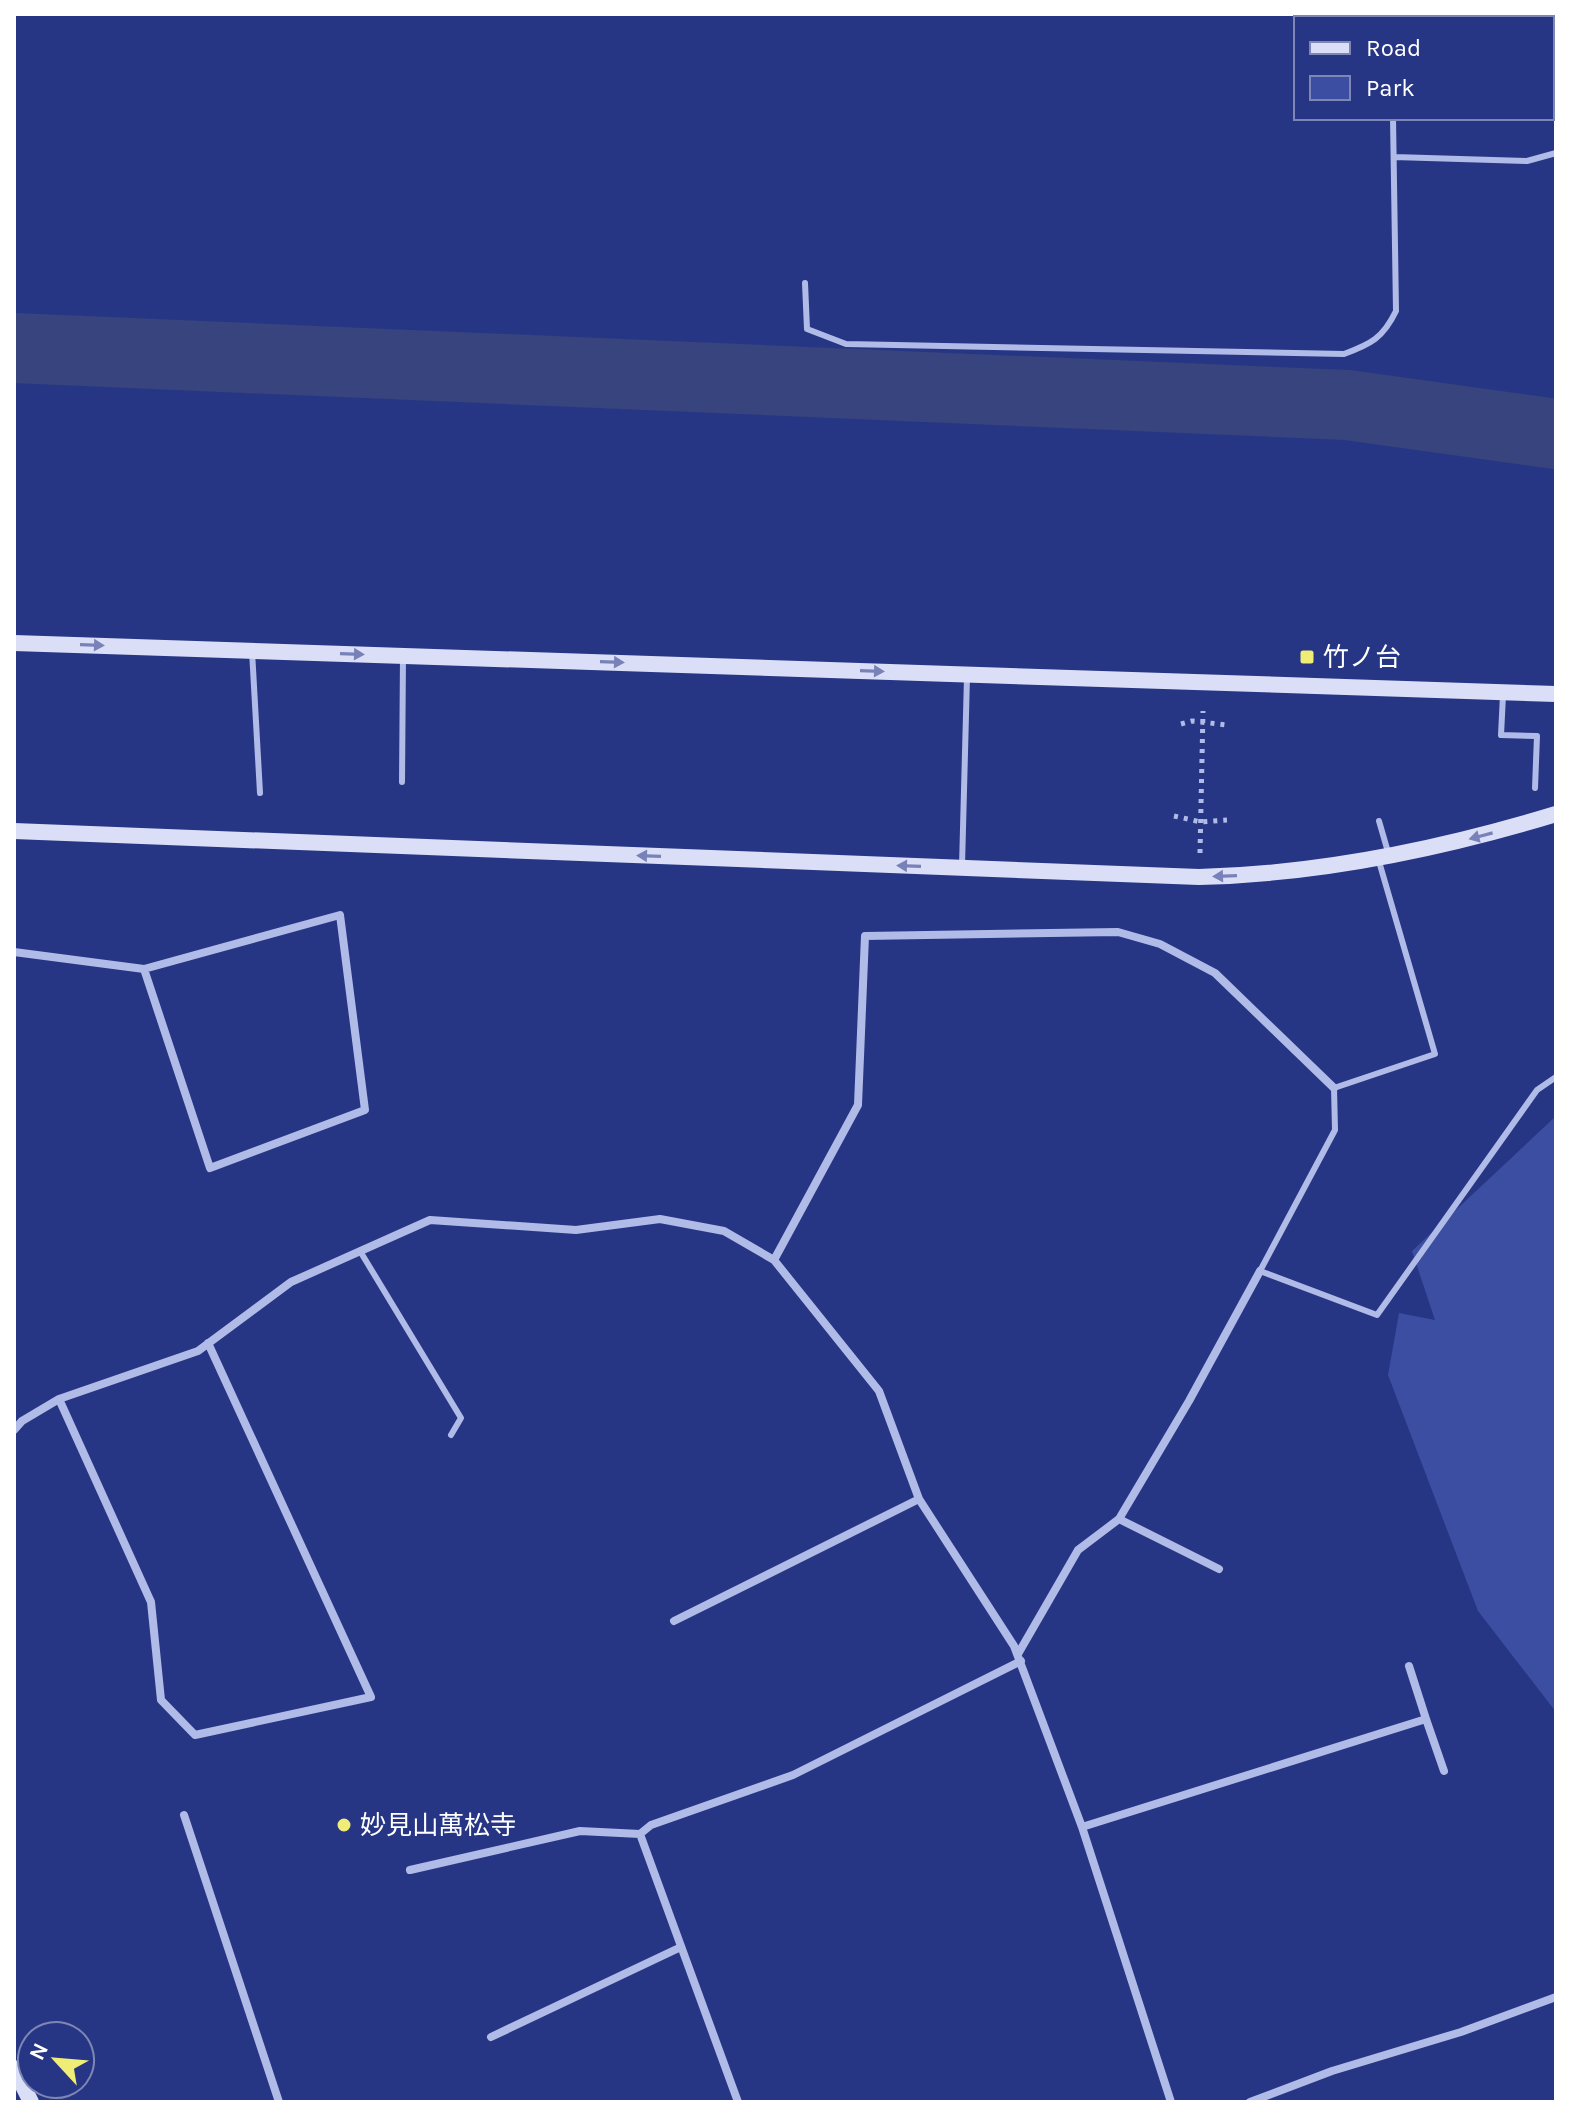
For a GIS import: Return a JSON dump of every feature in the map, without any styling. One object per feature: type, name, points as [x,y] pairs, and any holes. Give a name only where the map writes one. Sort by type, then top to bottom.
[{"type":"street","points":[[14,643],[1556,694]]},
{"type":"street","points":[[14,831],[1199,877],[1268,873],[1384,856],[1479,837],[1556,814]]},
{"type":"street","points":[[14,952],[144,969],[340,915],[365,1110],[210,1168],[144,969]]},
{"type":"street","points":[[774,1260],[858,1105],[865,936],[1118,932],[1160,944],[1215,973],[1334,1088]]},
{"type":"street","points":[[14,1430],[22,1421],[59,1399],[198,1351],[291,1282],[430,1220],[576,1230],[660,1219],[724,1231],[774,1260],[879,1391],[919,1499],[1020,1658],[1082,1827],[1171,2102]]},
{"type":"street","points":[[410,1870],[580,1831],[640,1834],[651,1825],[793,1775],[1020,1658],[1078,1550],[1119,1519],[1189,1401],[1260,1271]]},
{"type":"street","points":[[59,1399],[151,1602],[161,1700],[195,1735],[371,1697],[208,1343]]},
{"type":"street","points":[[674,1621],[919,1499]]},
{"type":"street","points":[[1119,1519],[1219,1569]]},
{"type":"street","points":[[1409,1666],[1444,1771]]},
{"type":"street","points":[[1082,1827],[1426,1719]]},
{"type":"street","points":[[184,1815],[279,2102]]},
{"type":"street","points":[[640,1834],[738,2102]]},
{"type":"street","points":[[491,2037],[681,1947]]},
{"type":"street","points":[[1250,2102],[1332,2071],[1461,2032],[1556,1997]]},
{"type":"street","points":[[14,2068],[31,2102]]},
{"type":"lane","points":[[805,283],[807,329],[846,344],[1344,354],[1369,345],[1387,329],[1396,311],[1393,120]]},
{"type":"lane","points":[[1394,157],[1527,161],[1556,153]]},
{"type":"lane","points":[[252,651],[260,793]]},
{"type":"lane","points":[[402,782],[403,656]]},
{"type":"lane","points":[[962,868],[967,673]]},
{"type":"lane","points":[[1503,692],[1501,735],[1537,736],[1535,788]]},
{"type":"lane","points":[[1379,821],[1384,856],[1435,1054],[1334,1088],[1335,1130],[1260,1271],[1377,1315],[1537,1090],[1556,1077]]},
{"type":"lane","points":[[360,1251],[461,1418],[451,1435]]},
{"type":"path","points":[[1200,861],[1205,698]]},
{"type":"path","points":[[1181,724],[1203,721],[1227,725]]},
{"type":"path","points":[[1174,816],[1201,822],[1227,820]]},
{"type":"green space","points":[[1556,1116],[1556,1712],[1478,1611],[1388,1375],[1399,1313],[1435,1320],[1412,1251]]},
{"type":"waterway","points":[[14,348],[1347,405],[1556,434]]},
{"type":"place","name":"竹ノ台","points":[[1307,657]]},
{"type":"place","name":"妙見山萬松寺","points":[[344,1825]]}]
